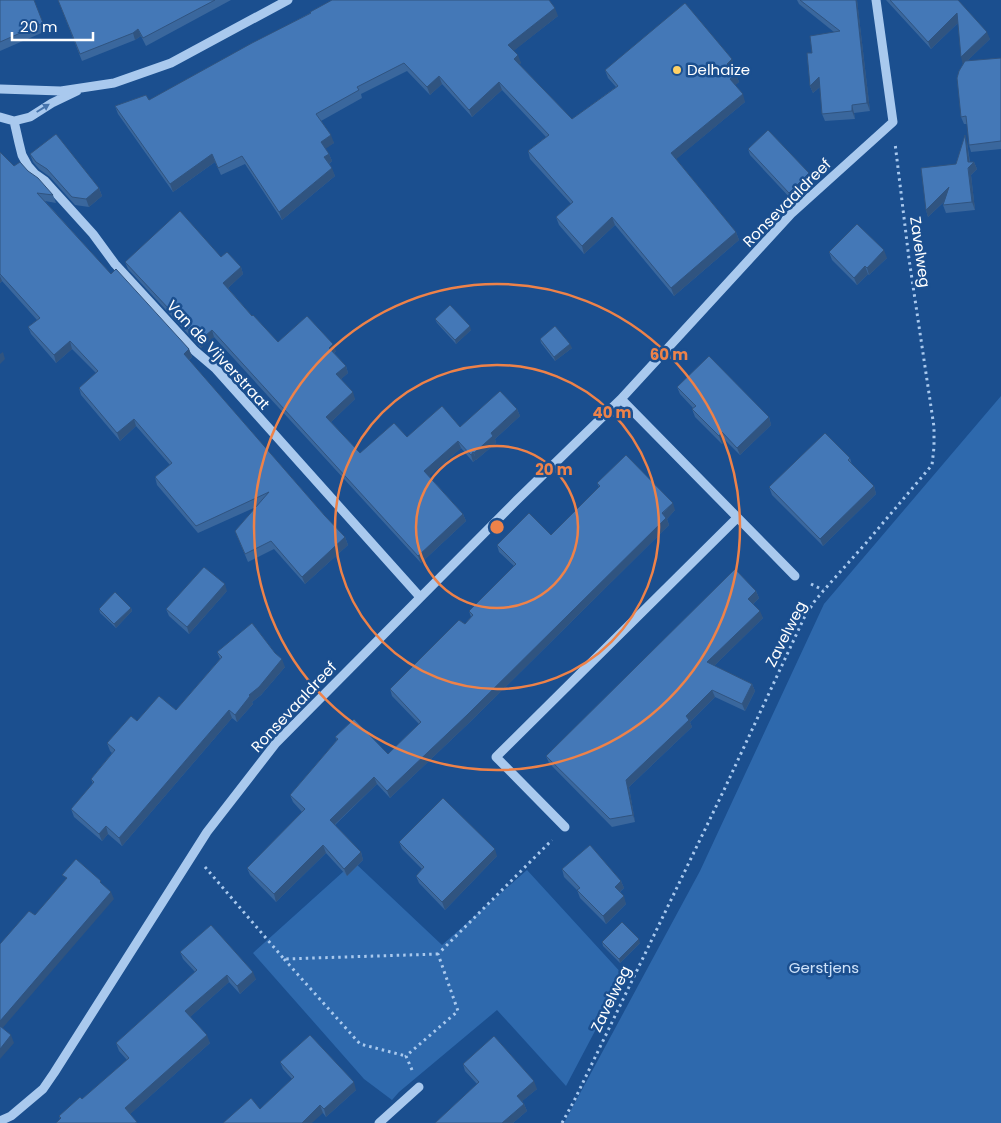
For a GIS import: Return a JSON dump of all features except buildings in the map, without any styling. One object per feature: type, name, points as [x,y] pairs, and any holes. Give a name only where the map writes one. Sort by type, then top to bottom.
[{"type":"street","points":[[0,89],[61,91],[114,83],[171,63],[288,0]]},
{"type":"street","points":[[876,0],[893,122]]},
{"type":"street","points":[[0,116],[14,122],[30,117],[52,103],[86,87]]},
{"type":"street","name":"Van de Vijverstraat","points":[[14,122],[18,143],[28,166],[45,181],[93,234],[115,264],[195,351],[214,368],[420,597]]},
{"type":"street","name":"Ronsevaaldreef","points":[[0,1121],[11,1116],[43,1089],[207,832],[276,742],[621,399],[791,214],[893,122]]},
{"type":"street","points":[[621,399],[795,576]]},
{"type":"street","points":[[565,827],[496,757],[737,518]]},
{"type":"street","points":[[379,1123],[419,1087]]},
{"type":"path","name":"Zavelweg","points":[[562,1123],[729,781],[804,618],[824,590],[932,465],[934,426],[909,259],[893,122]]},
{"type":"path","points":[[284,959],[438,954],[565,827]]},
{"type":"path","points":[[193,853],[360,1044],[406,1056]]},
{"type":"path","points":[[406,1056],[458,1011],[438,954]]},
{"type":"path","points":[[406,1056],[419,1087]]},
{"type":"green space","name":"Gerstjens","points":[[1001,396],[1001,1123],[564,1123],[700,871],[824,604]]},
{"type":"green space","points":[[354,862],[442,945],[527,870],[624,976],[566,1086],[497,1010],[399,1092],[392,1100],[364,1079],[253,953]]},
{"type":"place","name":"Delhaize","points":[[677,70]]}]
